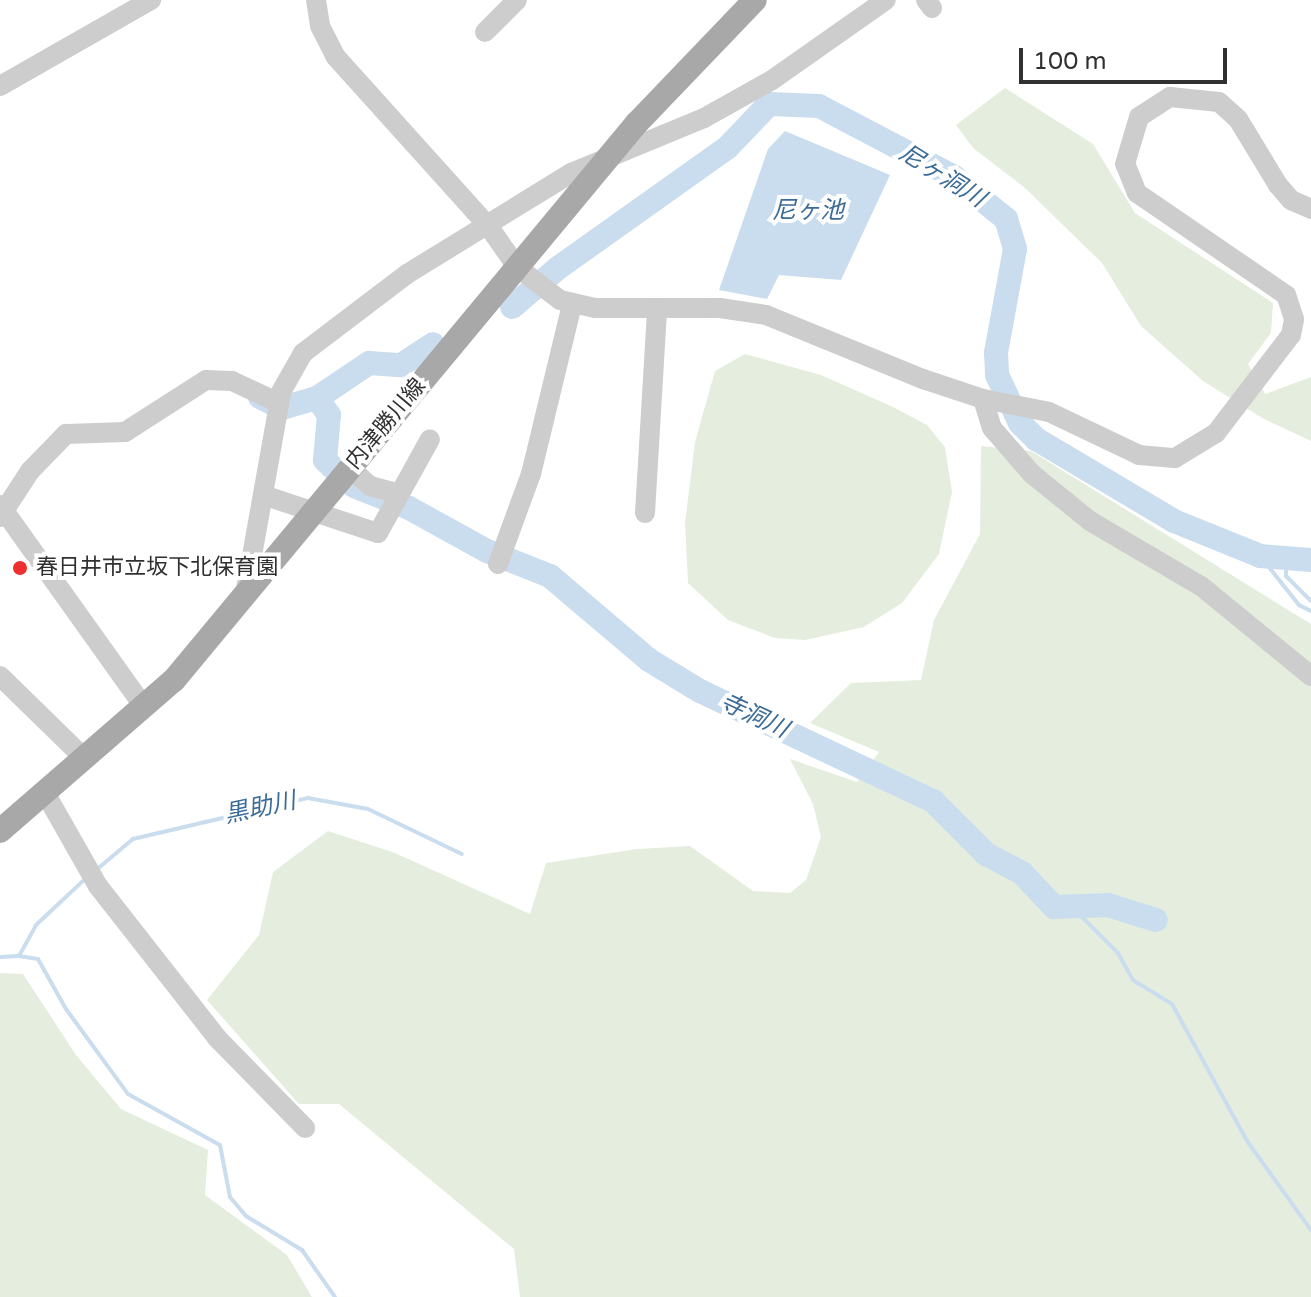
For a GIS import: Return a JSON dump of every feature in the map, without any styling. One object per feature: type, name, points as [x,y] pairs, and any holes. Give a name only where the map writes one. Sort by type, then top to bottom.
[{"type":"main road","name":"内津勝川線","points":[[0,831],[145,708],[245,595],[350,468],[529,279],[610,156],[755,0]]},
{"type":"street","points":[[0,86],[151,0]]},
{"type":"street","points":[[316,0],[320,26],[335,56],[489,227],[529,279],[572,304],[766,315],[983,399],[1027,406],[1139,455],[1175,458],[1216,433],[1291,335],[1293,306],[1286,295],[1137,193],[1125,164],[1126,148],[1139,117],[1154,104],[1185,95],[1219,102],[1238,119],[1278,185],[1291,200],[1311,209]]},
{"type":"street","points":[[485,32],[517,0]]},
{"type":"street","points":[[245,595],[279,403],[303,353],[407,274],[489,227],[571,173],[704,118],[772,80],[886,0]]},
{"type":"street","points":[[498,564],[531,474],[572,304]]},
{"type":"street","points":[[645,513],[657,308]]},
{"type":"street","points":[[145,708],[2,511],[30,471],[66,434],[125,432],[206,380],[232,381],[279,403]]},
{"type":"street","points":[[983,399],[992,428],[1032,474],[1090,521],[1201,586],[1311,676]]},
{"type":"street","points":[[263,495],[378,533],[430,439]]},
{"type":"street","points":[[350,468],[370,486],[399,494]]},
{"type":"street","points":[[0,676],[84,758]]},
{"type":"street","points":[[44,791],[98,886],[217,1038],[305,1128]]},
{"type":"green space","points":[[1005,88],[1093,144],[1135,213],[1273,303],[1271,333],[1248,364],[1265,394],[1311,377],[1311,441],[1264,419],[1203,381],[1141,326],[1102,263],[1025,188],[973,148],[956,125]]},
{"type":"green space","points":[[745,354],[821,375],[893,407],[927,425],[945,447],[952,492],[939,554],[902,603],[864,627],[805,640],[775,638],[728,620],[688,583],[685,523],[695,442],[715,371]]},
{"type":"green space","points":[[981,446],[1031,451],[1311,624],[1311,1297],[520,1297],[514,1249],[339,1104],[299,1104],[207,1000],[259,935],[273,872],[328,831],[395,853],[530,914],[546,863],[637,849],[690,846],[753,891],[790,893],[806,880],[821,837],[813,804],[790,759],[857,782],[879,752],[810,723],[851,683],[921,680],[934,620],[980,534]]},
{"type":"green space","points":[[0,973],[23,974],[76,1055],[121,1109],[208,1150],[205,1195],[287,1255],[312,1297],[0,1297]]},
{"type":"water","name":"尼ヶ池","points":[[785,131],[890,175],[841,280],[779,275],[767,299],[719,290],[768,149]]},
{"type":"waterway","name":"尼ヶ洞川","points":[[512,307],[558,268],[727,148],[769,104],[819,106],[954,177],[1006,219],[1015,249],[996,353],[997,375],[1020,423],[1036,439],[1174,521],[1260,556],[1311,560]]},
{"type":"waterway","name":"尼ヶ洞川","points":[[260,397],[282,408],[317,398],[369,363],[401,365],[433,344]]},
{"type":"waterway","name":"寺洞川","points":[[317,398],[329,415],[325,460],[332,467]]},
{"type":"waterway","name":"寺洞川","points":[[354,486],[409,508],[487,551],[550,576],[649,660],[700,691],[933,801],[986,854],[1022,873],[1054,907],[1108,905],[1156,920]]},
{"type":"waterway","points":[[1260,556],[1299,605],[1311,611]]},
{"type":"waterway","points":[[1286,559],[1286,576],[1311,601]]},
{"type":"waterway","name":"黒助川","points":[[95,871],[133,839],[308,798],[368,809],[462,854]]},
{"type":"waterway","points":[[0,957],[19,956],[36,925],[85,879]]},
{"type":"waterway","points":[[1072,907],[1118,953],[1133,980],[1172,1004],[1247,1141],[1311,1230]]},
{"type":"waterway","points":[[19,956],[38,959],[66,1009],[128,1094],[220,1145],[230,1197],[246,1216],[302,1250],[335,1297]]},
{"type":"place","name":"春日井市立坂下北保育園","points":[[20,568]]}]
